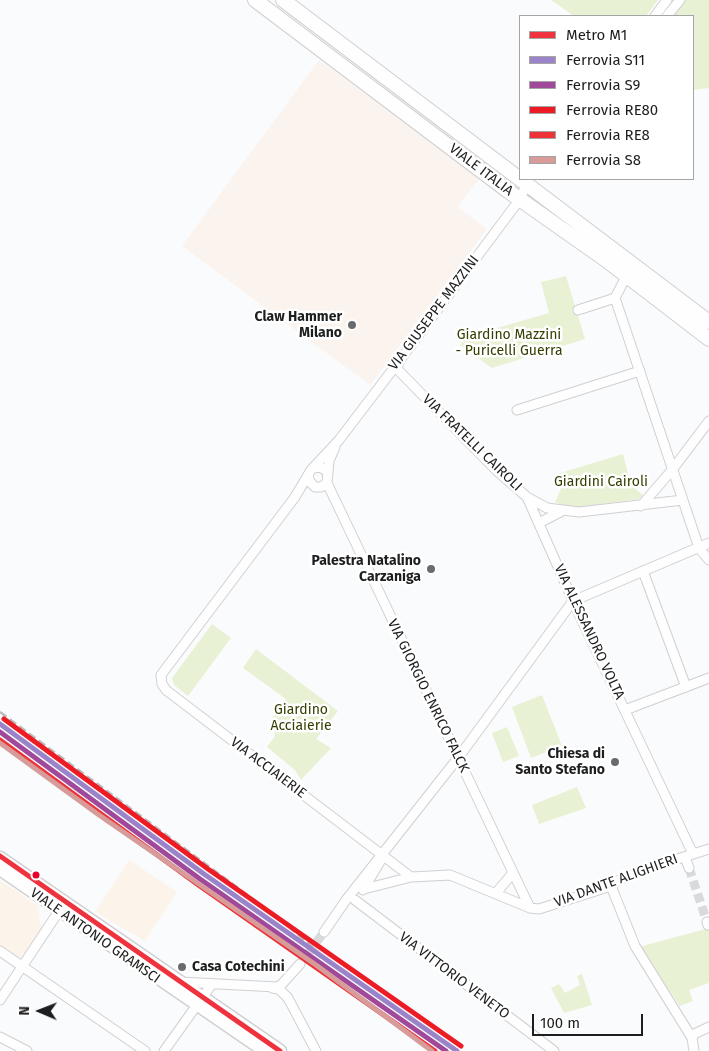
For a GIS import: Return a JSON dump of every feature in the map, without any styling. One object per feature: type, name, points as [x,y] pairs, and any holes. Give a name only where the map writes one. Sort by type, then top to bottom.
[{"type":"main road","name":"VIALE ITALIA","points":[[255,0],[520,199],[709,322]]},
{"type":"main road","name":"VIALE ITALIA","points":[[283,0],[519,172]]},
{"type":"main road","name":"VIALE ITALIA","points":[[531,181],[709,339]]},
{"type":"main road","name":"VIALE ANTONIO GRAMSCI","points":[[0,858],[180,982],[198,1001],[264,1051]]},
{"type":"main road","name":"VIALE ANTONIO GRAMSCI","points":[[0,869],[59,912],[280,1051]]},
{"type":"street","points":[[656,15],[667,0]]},
{"type":"street","points":[[668,15],[680,0]]},
{"type":"street","name":"VIA GIUSEPPE MAZZINI","points":[[161,675],[295,497],[310,480],[314,468],[339,440],[400,360],[520,199],[531,181]]},
{"type":"street","points":[[578,310],[615,298],[630,270]]},
{"type":"street","points":[[615,298],[699,548],[709,560]]},
{"type":"street","name":"VIA FRATELLI CAIROLI","points":[[400,360],[397,369],[496,470],[527,497],[547,508],[562,512],[642,506],[683,500]]},
{"type":"street","points":[[517,410],[640,372]]},
{"type":"street","points":[[642,506],[709,421]]},
{"type":"street","name":"VIA GIUSEPPE MAZZINI","points":[[327,483],[329,460],[339,440]]},
{"type":"street","points":[[314,468],[323,468],[328,472]]},
{"type":"street","points":[[310,480],[318,487],[327,483]]},
{"type":"street","name":"VIA GIORGIO ENRICO FALCK","points":[[327,483],[530,908]]},
{"type":"street","name":"VIA ALESSANDRO VOLTA","points":[[527,497],[573,601],[652,767],[689,856],[689,868]]},
{"type":"street","name":"VIA FRATELLI CAIROLI","points":[[539,523],[562,512]]},
{"type":"street","points":[[324,932],[364,883],[364,877],[458,758],[573,601],[709,543]]},
{"type":"street","points":[[643,571],[686,687]]},
{"type":"street","name":"VIA ACCIAIERIE","points":[[161,675],[162,684],[166,690],[411,877]]},
{"type":"street","points":[[625,710],[709,678]]},
{"type":"street","name":"VIA DANTE ALIGHIERI","points":[[530,908],[539,909],[611,886],[617,881],[655,866],[709,849]]},
{"type":"street","points":[[350,900],[364,889],[377,870],[383,855]]},
{"type":"street","points":[[496,893],[513,874]]},
{"type":"street","points":[[364,889],[411,877],[450,875],[530,908]]},
{"type":"street","points":[[611,886],[635,946],[692,1038],[694,1051]]},
{"type":"street","name":"VIA VITTORIO VENETO","points":[[350,900],[554,1051]]},
{"type":"street","points":[[0,1000],[59,912]]},
{"type":"street","points":[[0,951],[145,1051]]},
{"type":"street","points":[[269,987],[282,984],[297,967],[288,988],[288,998]]},
{"type":"street","points":[[180,982],[269,987],[279,990],[288,998],[316,1051]]},
{"type":"street","points":[[164,1051],[212,984]]},
{"type":"street","points":[[692,1038],[694,1034],[709,1027]]},
{"type":"street","points":[[0,1037],[27,1051]]},
{"type":"shaded area","points":[[319,60],[482,176],[459,204],[460,209],[487,229],[370,385],[182,246]]},
{"type":"shaded area","points":[[129,860],[177,892],[145,941],[95,912]]},
{"type":"shaded area","points":[[0,880],[38,906],[41,929],[20,959],[0,945]]},
{"type":"green space","points":[[551,0],[658,0],[647,15],[573,15]]},
{"type":"green space","points":[[684,0],[709,0],[709,88],[694,90],[694,15],[674,15]]},
{"type":"green space","name":"Giardino Mazzini - Puricelli Guerra","points":[[566,276],[585,339],[492,368],[460,345],[466,337],[549,313],[541,282]]},
{"type":"green space","name":"Giardini Cairoli","points":[[623,454],[628,474],[622,478],[643,495],[639,499],[580,507],[564,506],[555,502],[561,489],[557,474]]},
{"type":"green space","points":[[212,624],[231,638],[188,696],[174,685],[172,678]]},
{"type":"green space","name":"Giardino Acciaierie","points":[[256,649],[338,711],[316,739],[331,748],[301,780],[295,770],[267,747],[275,736],[273,717],[286,699],[243,668]]},
{"type":"green space","points":[[542,695],[562,746],[531,758],[512,707]]},
{"type":"green space","points":[[507,727],[519,756],[503,762],[492,733]]},
{"type":"green space","points":[[577,787],[586,808],[539,824],[532,805]]},
{"type":"green space","points":[[709,928],[709,983],[689,990],[693,1001],[680,1006],[639,947]]},
{"type":"green space","points":[[582,974],[592,1005],[564,1013],[551,988],[559,984],[565,993],[580,985],[577,976]]},
{"type":"tunnel","points":[[689,868],[707,922]]},
{"type":"tunnel","points":[[300,964],[324,932]]},
{"type":"railway","points":[[0,712],[280,919],[318,952]]},
{"type":"metro line","name":"M1","points":[[0,856],[280,1051]]},
{"type":"rail line","name":"RE80","points":[[4,719],[208,869],[461,1046]]},
{"type":"rail line","name":"S11","points":[[0,724],[204,874],[457,1051]]},
{"type":"rail line","name":"S9","points":[[0,732],[200,879],[446,1051]]},
{"type":"rail line","name":"RE8","points":[[0,740],[197,884],[435,1051]]},
{"type":"rail line","name":"S8","points":[[0,743],[99,815],[316,965],[432,1051]]},
{"type":"place","name":"Claw Hammer Milano","points":[[352,325]]},
{"type":"place","name":"Palestra Natalino Carzaniga","points":[[431,569]]},
{"type":"place","name":"Chiesa di Santo Stefano","points":[[615,762]]},
{"type":"place","name":"Casa Cotechini","points":[[182,967]]}]
